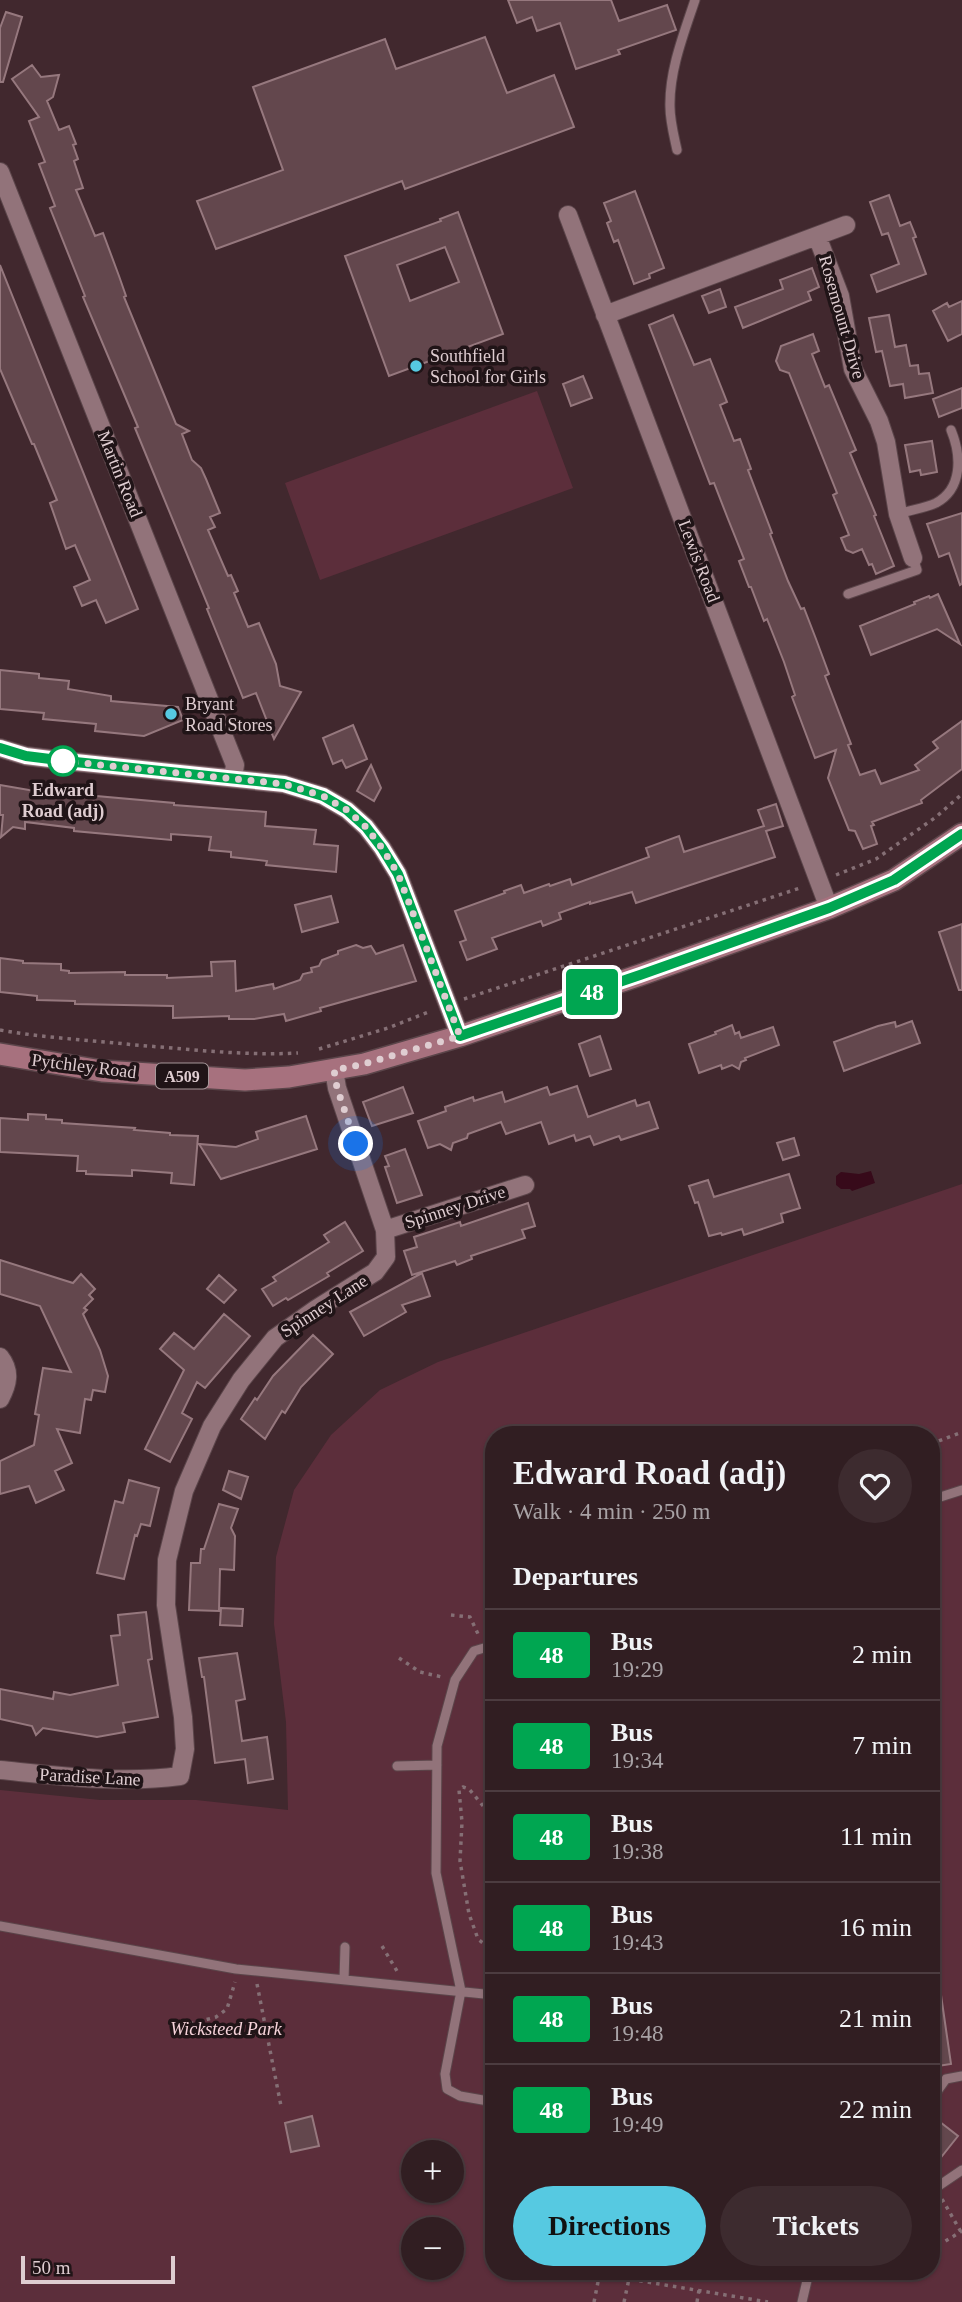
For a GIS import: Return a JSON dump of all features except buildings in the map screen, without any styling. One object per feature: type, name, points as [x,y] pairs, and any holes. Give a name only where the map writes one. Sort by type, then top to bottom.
[{"type":"main road","name":"Pytchley Road","points":[[0,1054],[102,1072],[244,1080],[289,1077],[364,1064],[460,1036],[829,908],[894,880],[962,834]]},
{"type":"street","name":"Martin Road","points":[[0,172],[235,765],[233,778]]},
{"type":"street","name":"Lewis Road","points":[[568,215],[829,908]]},
{"type":"street","name":"Rosemount Drive","points":[[605,315],[846,225]]},
{"type":"street","name":"Rosemount Drive","points":[[817,236],[840,296],[853,369],[879,421],[886,442],[898,514],[913,558]]},
{"type":"street","points":[[0,748],[26,756],[284,784],[323,796],[347,810],[366,827],[398,874],[460,1036]]},
{"type":"street","name":"Spinney Lane","points":[[180,1776],[185,1749],[183,1717],[166,1605],[167,1560],[184,1491],[212,1426],[241,1380],[275,1338],[375,1272],[386,1257],[386,1230],[337,1088],[334,1070]]},
{"type":"street","name":"Spinney Drive","points":[[386,1230],[525,1185]]},
{"type":"street","points":[[0,1357],[6,1364],[8,1382],[0,1399]]},
{"type":"street","name":"Paradise Lane","points":[[0,1770],[72,1777],[148,1780],[180,1776]]},
{"type":"lane","points":[[677,150],[670,105],[680,51],[695,0]]},
{"type":"lane","points":[[898,514],[937,503],[949,495],[959,482],[962,471],[951,430]]},
{"type":"lane","points":[[848,594],[918,570],[913,558]]},
{"type":"lane","points":[[940,1497],[962,1490]]},
{"type":"lane","points":[[485,1647],[474,1651],[454,1680],[438,1746],[436,1873],[461,1991],[444,2074],[447,2089],[460,2096],[485,2100]]},
{"type":"lane","points":[[397,1766],[437,1765]]},
{"type":"lane","points":[[0,1926],[236,1969],[485,1994]]},
{"type":"lane","points":[[344,1980],[345,1947]]},
{"type":"lane","points":[[940,2087],[946,2079],[962,2076]]},
{"type":"lane","points":[[940,2184],[962,2171]]},
{"type":"lane","points":[[802,2302],[806,2280]]},
{"type":"path","points":[[828,878],[876,859],[936,817],[962,794]]},
{"type":"path","points":[[458,1001],[813,884]]},
{"type":"path","points":[[318,1049],[388,1028],[439,1007]]},
{"type":"path","points":[[0,1030],[36,1036],[208,1051],[275,1054],[308,1052]]},
{"type":"path","points":[[940,1441],[962,1432]]},
{"type":"path","points":[[451,1615],[470,1617],[485,1640]]},
{"type":"path","points":[[399,1658],[420,1672],[454,1680]]},
{"type":"path","points":[[485,1808],[469,1789],[463,1787],[459,1790],[462,1822],[460,1861],[469,1913],[478,1938],[485,1944]]},
{"type":"path","points":[[382,1945],[406,1986]]},
{"type":"path","points":[[182,2026],[216,2017],[227,2009],[233,1994],[236,1969]]},
{"type":"path","points":[[254,1971],[281,2106]]},
{"type":"path","points":[[940,2198],[962,2231],[940,2244]]},
{"type":"path","points":[[594,2302],[598,2280]]},
{"type":"path","points":[[624,2302],[629,2280]]},
{"type":"path","points":[[635,2280],[768,2302]]},
{"type":"path","points":[[696,2302],[699,2290]]},
{"type":"green space","points":[[537,391],[573,488],[320,580],[285,483]]},
{"type":"green space","name":"Wicksteed Park","points":[[962,1184],[962,2302],[0,2302],[0,1790],[100,1800],[196,1800],[288,1810],[286,1722],[274,1624],[276,1557],[294,1490],[331,1435],[380,1390],[438,1362]]},
{"type":"shaded area","points":[[871,1171],[875,1183],[852,1191],[836,1185],[836,1176],[841,1172],[859,1174]]},
{"type":"bus line","name":"48","points":[[0,748],[26,756],[284,784],[323,796],[347,810],[366,827],[398,874],[460,1036],[829,908],[894,880],[962,834]]},
{"type":"place","name":"Southfield School for Girls","points":[[416,366]]},
{"type":"place","name":"Bryant Road Stores","points":[[171,714]]},
{"type":"place","name":"Edward Road (adj)","points":[[63,761]]},
{"type":"route","points":[[63,761],[284,784],[323,796],[347,810],[366,827],[398,874],[460,1036],[334,1070],[337,1088],[356,1144]]}]
